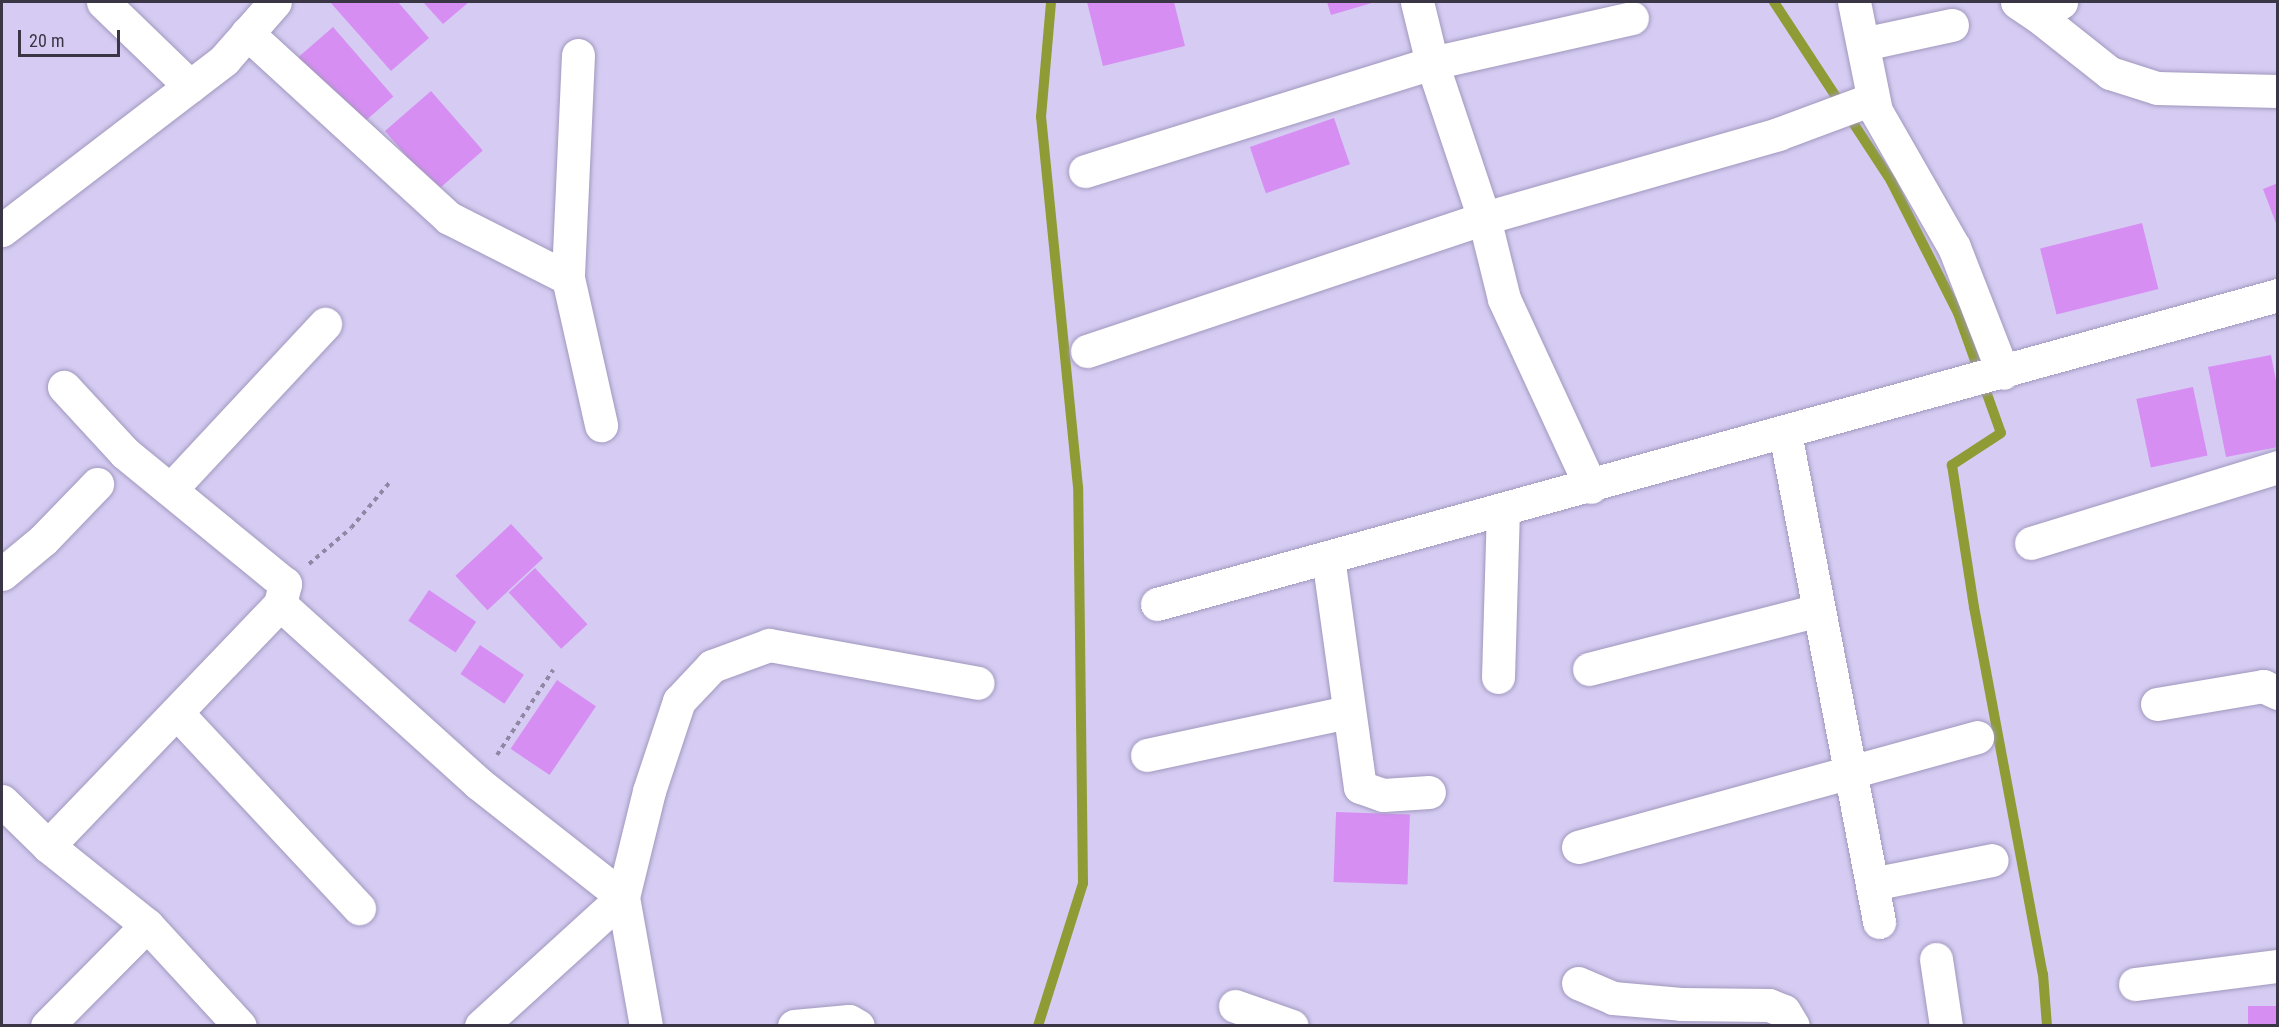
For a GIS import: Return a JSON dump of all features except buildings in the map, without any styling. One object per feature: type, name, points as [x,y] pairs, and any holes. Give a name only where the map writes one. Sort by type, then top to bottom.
[{"type":"street","points":[[103,2],[190,86]]},
{"type":"street","points":[[2,230],[224,60],[275,2]]},
{"type":"street","points":[[1417,2],[1432,63],[1484,218],[1504,299],[1591,487]]},
{"type":"street","points":[[1854,2],[1863,44],[1863,103],[1883,129],[1954,247],[1999,374]]},
{"type":"street","points":[[2039,6],[2110,73],[2157,88],[2277,91]]},
{"type":"street","points":[[1085,171],[1432,63],[1632,18]]},
{"type":"street","points":[[1863,44],[1952,24]]},
{"type":"street","points":[[247,33],[449,218],[568,278]]},
{"type":"street","points":[[578,55],[568,278],[601,425]]},
{"type":"street","points":[[1087,351],[1484,218],[1810,123],[1863,103]]},
{"type":"street","points":[[1157,604],[1591,487],[2277,295]]},
{"type":"street","points":[[171,489],[325,324]]},
{"type":"street","points":[[64,387],[125,453],[171,489],[478,783],[623,897]]},
{"type":"street","points":[[1785,433],[1879,922]]},
{"type":"street","points":[[2031,543],[2277,467]]},
{"type":"street","points":[[2,574],[43,540],[97,484]]},
{"type":"street","points":[[1498,677],[1503,510]]},
{"type":"street","points":[[1328,557],[1360,787],[1383,795],[1429,792]]},
{"type":"street","points":[[48,846],[177,713],[283,594]]},
{"type":"street","points":[[1590,669],[1819,610]]},
{"type":"street","points":[[646,1026],[623,897],[649,791],[678,701],[712,666],[769,645],[978,683]]},
{"type":"street","points":[[2157,704],[2263,686],[2277,693]]},
{"type":"street","points":[[1147,755],[1348,712]]},
{"type":"street","points":[[177,713],[359,908]]},
{"type":"street","points":[[1578,847],[1850,770],[1977,737]]},
{"type":"street","points":[[2,801],[48,846],[147,925],[240,1026]]},
{"type":"street","points":[[1872,884],[1992,860]]},
{"type":"street","points":[[481,1026],[623,897]]},
{"type":"street","points":[[47,1026],[147,925]]},
{"type":"street","points":[[1936,959],[1946,1026]]},
{"type":"street","points":[[2135,984],[2277,966]]},
{"type":"street","points":[[1578,983],[1613,998],[1681,1005],[1769,1005],[1784,1011],[1793,1026]]},
{"type":"street","points":[[1234,1006],[1292,1026]]},
{"type":"street","points":[[794,1026],[849,1021],[858,1026]]},
{"type":"path","points":[[283,594],[351,528],[390,482]]},
{"type":"path","points":[[478,783],[553,670]]},
{"type":"waterway","points":[[1038,1026],[1083,883],[1078,487],[1041,117],[1051,2]]},
{"type":"waterway","points":[[1774,2],[1891,181],[1958,313],[2001,433],[1952,465],[1974,607],[2043,974],[2047,1026]]}]
